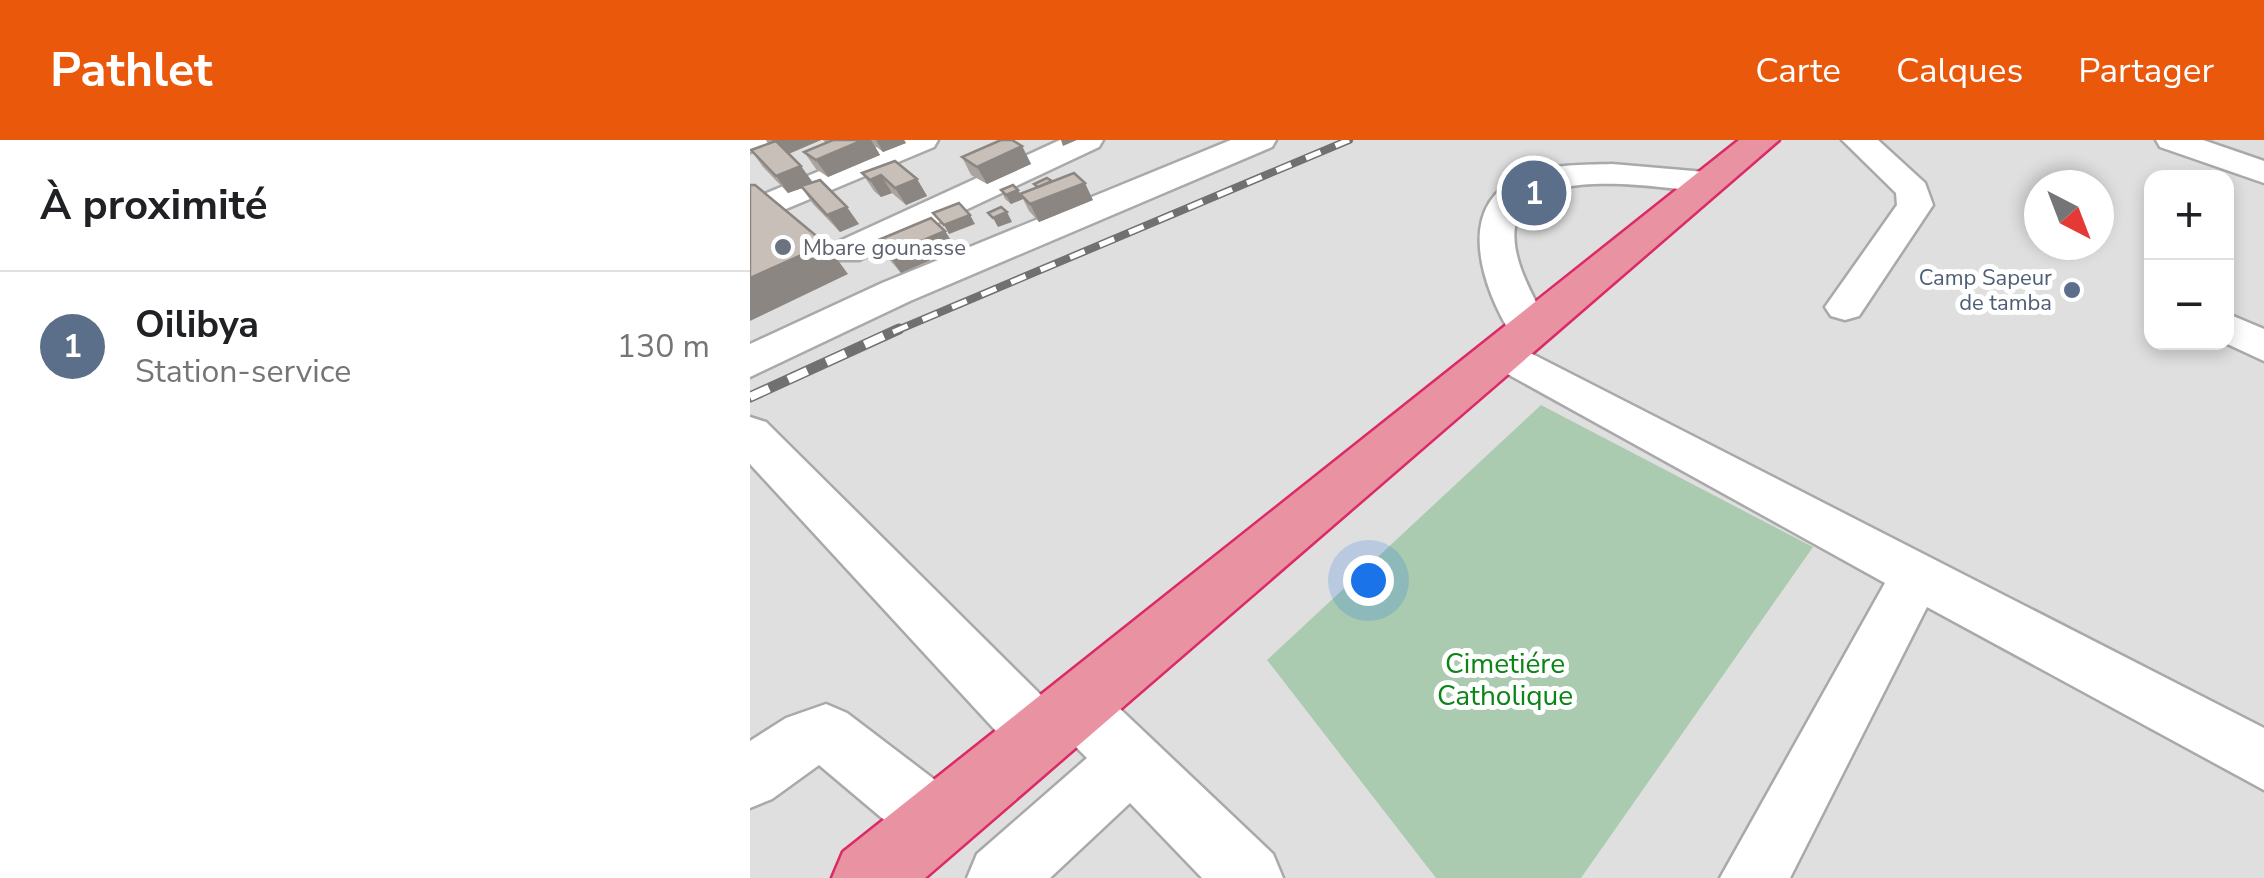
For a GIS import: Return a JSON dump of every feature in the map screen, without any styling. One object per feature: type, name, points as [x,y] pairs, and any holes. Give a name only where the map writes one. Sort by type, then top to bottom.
[{"type":"highway","points":[[870,878],[1705,182],[1761,140]]},
{"type":"street","points":[[800,224],[922,140]]},
{"type":"street","points":[[800,224],[1035,149],[1086,140]]},
{"type":"street","points":[[750,362],[896,292],[1260,140]]},
{"type":"street","points":[[1845,308],[1915,205],[1913,190],[1858,140]]},
{"type":"street","points":[[2172,140],[2238,171]]},
{"type":"street","points":[[1035,149],[1121,199]]},
{"type":"street","points":[[1705,182],[1605,172],[1544,178],[1523,187],[1501,210],[1495,231],[1497,263],[1515,340],[1918,573],[2264,760]]},
{"type":"street","points":[[750,177],[800,224],[896,292]]},
{"type":"street","points":[[2234,330],[2264,347]]},
{"type":"street","points":[[750,434],[1058,721],[1131,760],[1249,878]]},
{"type":"street","points":[[1754,878],[1918,573]]},
{"type":"street","points":[[750,777],[807,738],[826,733],[937,822]]},
{"type":"street","points":[[1001,878],[1131,760]]},
{"type":"shaded area","points":[[750,140],[2264,140],[2264,878],[750,878]]},
{"type":"green space","name":"Cimetiére Catholique","points":[[1541,405],[1813,547],[1581,878],[1436,878],[1267,660]]},
{"type":"building","points":[[833,140],[863,140],[816,160],[804,152]]},
{"type":"building","points":[[1001,140],[1012,140],[1022,146],[977,167],[962,157]]},
{"type":"building","points":[[776,141],[801,166],[776,176],[751,150]]},
{"type":"building","points":[[895,161],[917,179],[895,188],[881,175],[870,180],[862,173]]},
{"type":"building","points":[[1074,173],[1085,183],[1030,204],[1020,194]]},
{"type":"building","points":[[1047,178],[1052,181],[1038,187],[1034,184]]},
{"type":"building","points":[[820,180],[847,207],[827,215],[801,186]]},
{"type":"building","points":[[750,185],[755,185],[826,244],[750,278]]},
{"type":"building","points":[[1013,185],[1018,190],[1006,195],[1001,190]]},
{"type":"building","points":[[959,203],[970,215],[944,225],[933,213]]},
{"type":"building","points":[[1001,207],[1007,212],[993,218],[988,213]]},
{"type":"building","points":[[931,218],[945,231],[889,255],[876,241]]},
{"type":"railway","points":[[893,332],[1349,140]]},
{"type":"railway","points":[[750,397],[899,329]]},
{"type":"place","name":"Oilibya","points":[[1534,193]]},
{"type":"place","name":"Mbare gounasse","points":[[783,247]]},
{"type":"place","name":"Camp Sapeur de tamba","points":[[2072,290]]}]
